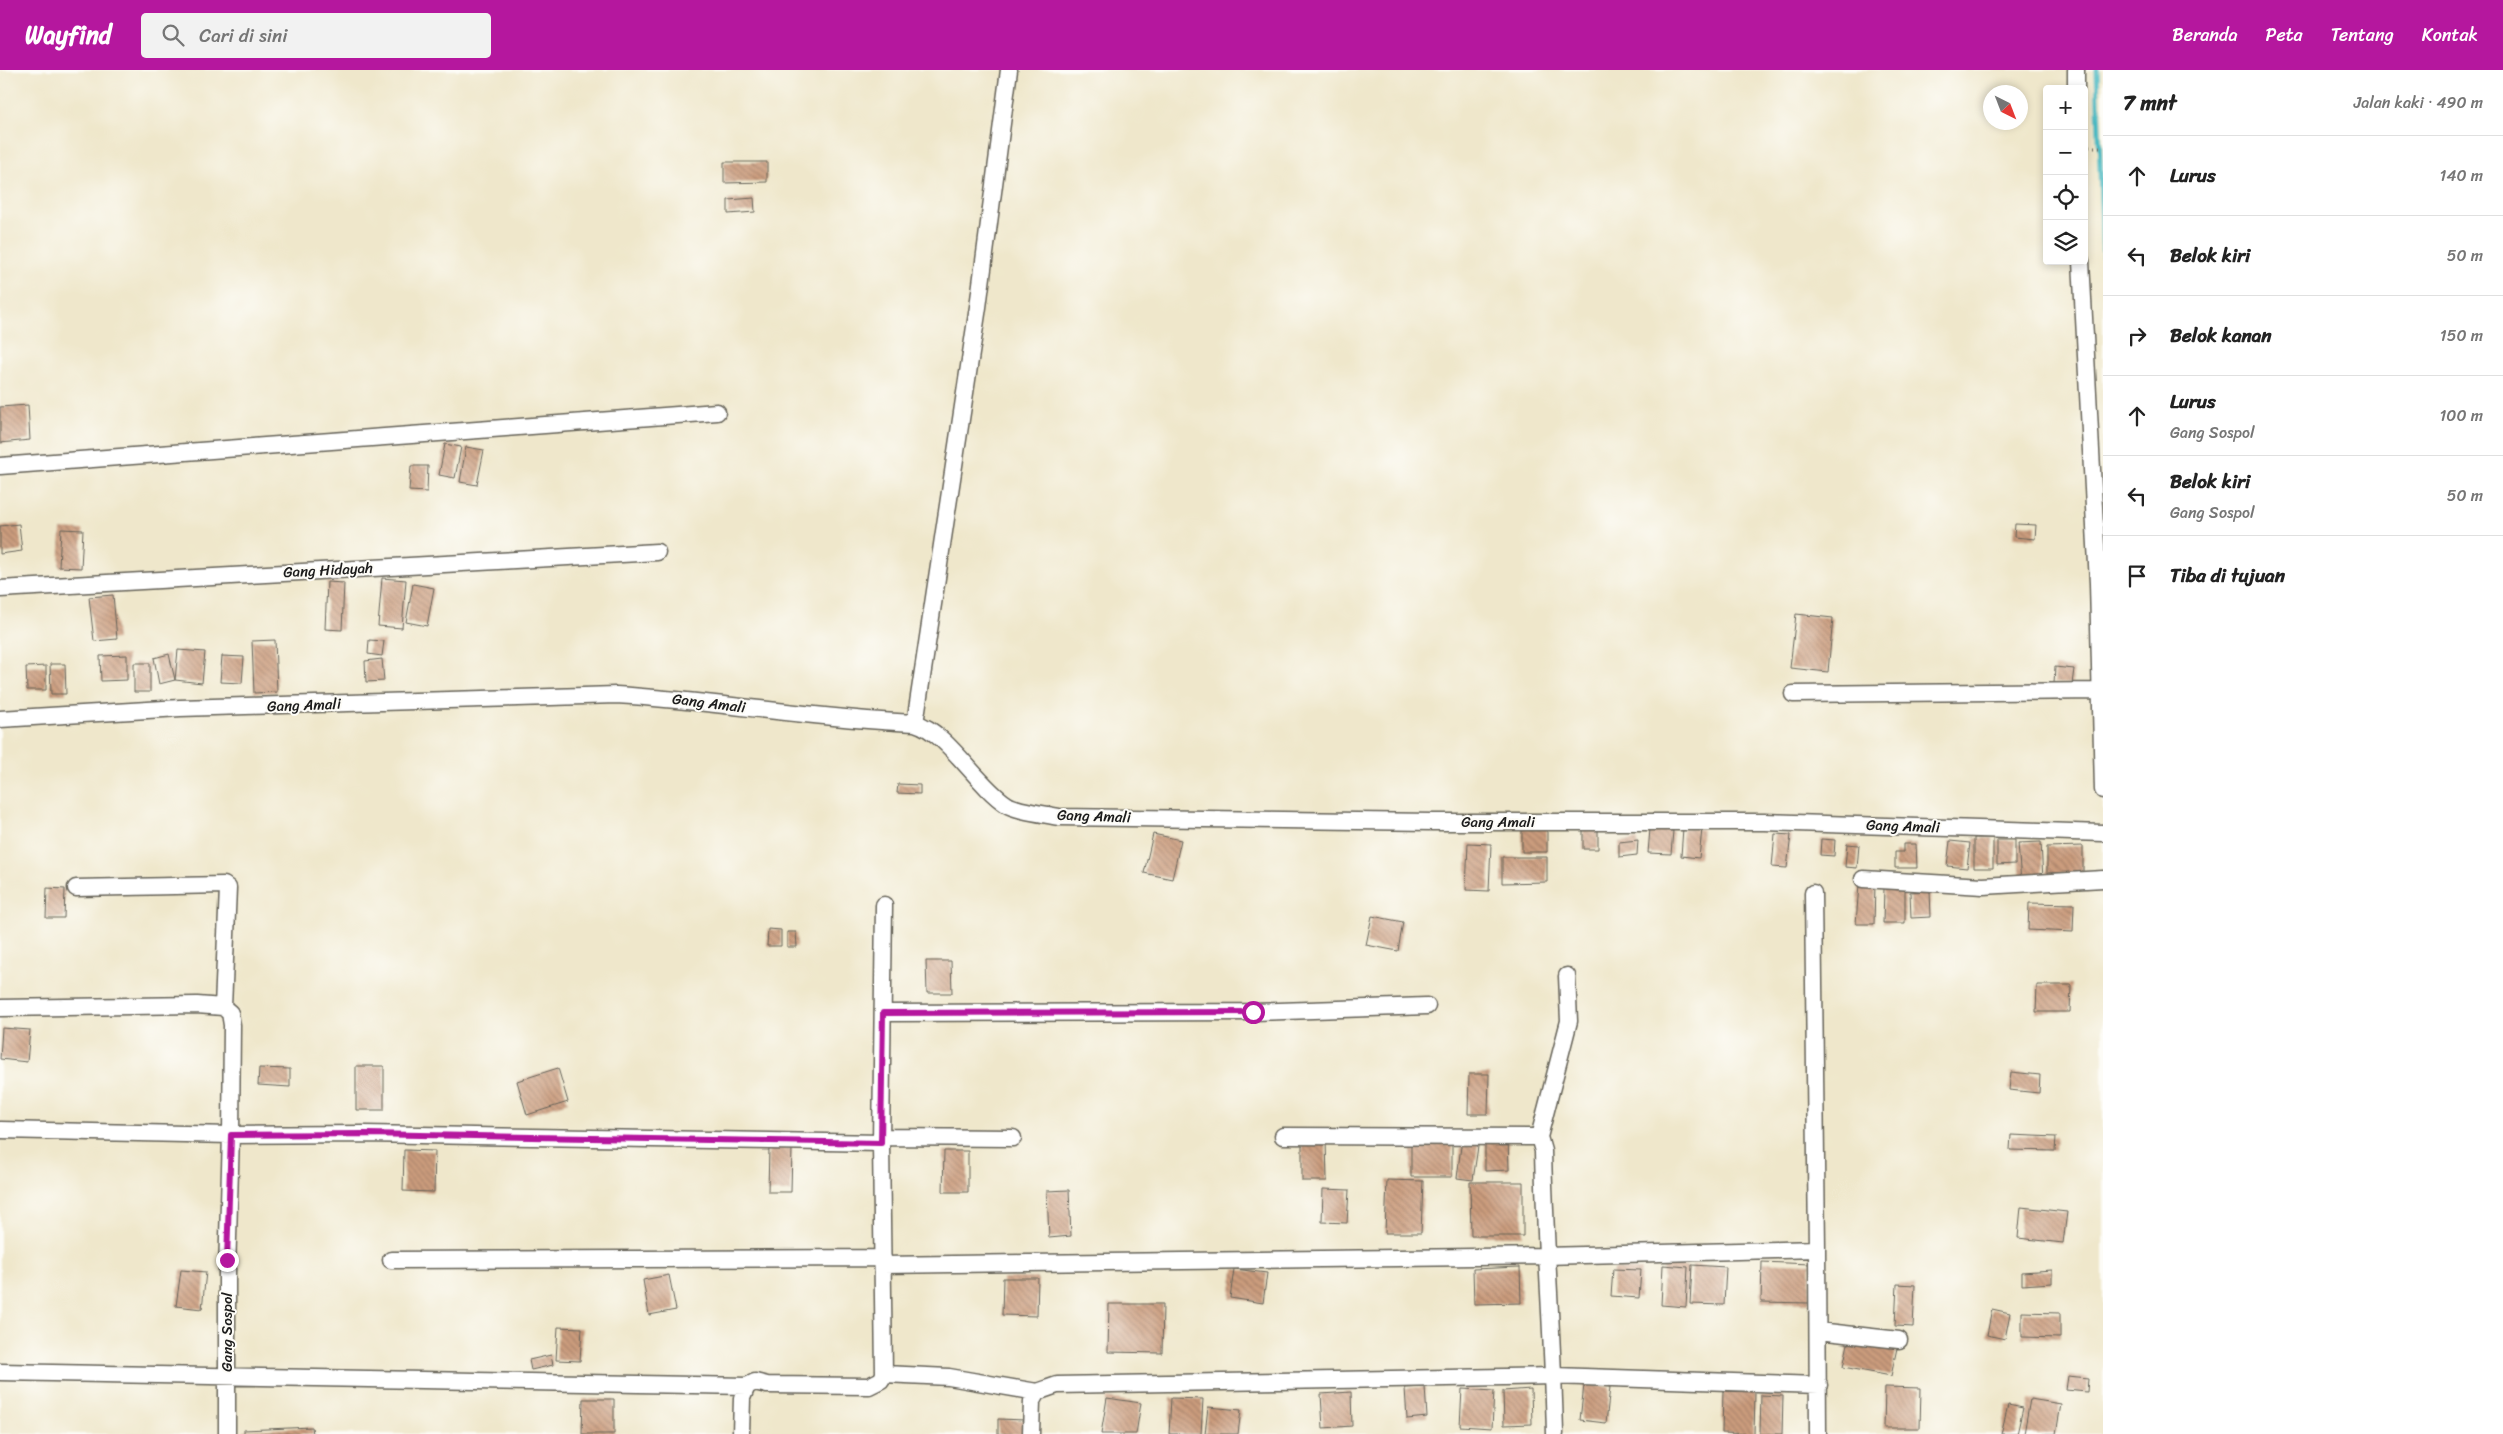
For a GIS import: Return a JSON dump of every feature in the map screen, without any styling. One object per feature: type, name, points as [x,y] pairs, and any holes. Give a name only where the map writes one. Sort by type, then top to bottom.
[{"type":"street","points":[[915,722],[978,307],[1009,70]]},
{"type":"street","points":[[2076,70],[2076,85]]},
{"type":"street","points":[[2081,265],[2098,582],[2103,790]]},
{"type":"street","points":[[0,466],[717,412]]},
{"type":"street","name":"Gang Hidayah","points":[[0,589],[657,552]]},
{"type":"street","points":[[1793,694],[2100,691]]},
{"type":"street","name":"Gang Amali","points":[[0,719],[180,708],[616,695],[677,699],[757,709],[915,722],[927,726],[978,779],[1008,806],[1059,817],[1432,822],[1765,822],[2103,833]]},
{"type":"street","points":[[1863,879],[1983,886],[2103,879]]},
{"type":"street","points":[[0,1008],[197,1005],[223,1007],[228,888],[224,885],[76,888]]},
{"type":"street","points":[[1813,893],[1818,1434]]},
{"type":"street","points":[[0,1372],[747,1386],[755,1382],[767,1385],[869,1386],[881,1380],[884,1374],[881,1140],[884,904]]},
{"type":"street","points":[[1555,1434],[1554,1376],[1545,1256],[1543,1151],[1540,1137],[1569,1021],[1567,976]]},
{"type":"street","points":[[883,1013],[1253,1012],[1427,1006]]},
{"type":"street","name":"Gang Sospol","points":[[223,1007],[230,1014],[232,1025],[227,1272],[227,1434]]},
{"type":"street","points":[[0,1130],[231,1135],[365,1134],[881,1140],[1013,1138]]},
{"type":"street","points":[[1283,1136],[1540,1137]]},
{"type":"street","points":[[391,1260],[883,1261],[1545,1256],[1817,1249]]},
{"type":"street","points":[[1818,1331],[1899,1340]]},
{"type":"street","points":[[884,1374],[949,1377],[1037,1392],[1048,1387],[1079,1384],[1554,1376],[1819,1385]]},
{"type":"street","points":[[741,1434],[742,1398],[747,1386]]},
{"type":"street","points":[[1031,1434],[1032,1401],[1037,1392]]},
{"type":"path","points":[[2088,147],[2103,148]]},
{"type":"building","points":[[724,162],[767,162],[767,182],[724,183]]},
{"type":"building","points":[[754,198],[755,212],[728,214],[728,200]]},
{"type":"building","points":[[28,405],[30,440],[0,443],[0,407]]},
{"type":"building","points":[[445,444],[461,447],[455,478],[439,475]]},
{"type":"building","points":[[466,447],[484,450],[477,485],[460,482]]},
{"type":"building","points":[[411,466],[428,466],[427,492],[409,491]]},
{"type":"building","points":[[19,524],[22,551],[0,554],[0,526]]},
{"type":"building","points":[[2015,524],[2036,525],[2035,539],[2014,537]]},
{"type":"building","points":[[61,529],[83,530],[81,568],[59,567]]},
{"type":"building","points":[[382,578],[406,580],[402,628],[378,626]]},
{"type":"building","points":[[327,582],[344,583],[342,630],[325,629]]},
{"type":"building","points":[[413,584],[434,588],[427,626],[406,622]]},
{"type":"building","points":[[113,595],[117,639],[94,641],[89,597]]},
{"type":"building","points":[[1796,614],[1833,618],[1828,672],[1790,668]]},
{"type":"building","points":[[275,640],[277,692],[254,693],[252,641]]},
{"type":"building","points":[[369,640],[384,641],[382,656],[368,654]]},
{"type":"building","points":[[178,650],[205,652],[202,683],[175,680]]},
{"type":"building","points":[[169,654],[175,680],[159,684],[154,658]]},
{"type":"building","points":[[127,655],[127,680],[101,681],[100,656]]},
{"type":"building","points":[[222,656],[244,657],[242,683],[220,682]]},
{"type":"building","points":[[382,659],[384,681],[366,682],[365,661]]},
{"type":"building","points":[[134,663],[150,663],[150,692],[134,692]]},
{"type":"building","points":[[50,664],[65,664],[66,694],[51,694]]},
{"type":"building","points":[[46,666],[46,690],[27,690],[26,667]]},
{"type":"building","points":[[2055,667],[2074,669],[2072,684],[2054,683]]},
{"type":"building","points":[[898,784],[920,785],[920,794],[897,793]]},
{"type":"building","points":[[1522,826],[1547,826],[1547,852],[1522,852]]},
{"type":"building","points":[[1583,827],[1598,827],[1598,849],[1583,849]]},
{"type":"building","points":[[1683,828],[1702,829],[1699,858],[1681,856]]},
{"type":"building","points":[[1650,829],[1673,831],[1671,854],[1648,853]]},
{"type":"building","points":[[1153,834],[1181,840],[1172,879],[1144,873]]},
{"type":"building","points":[[1775,834],[1791,835],[1787,868],[1772,867]]},
{"type":"building","points":[[1974,838],[1993,838],[1993,868],[1974,868]]},
{"type":"building","points":[[1821,839],[1835,840],[1834,856],[1820,855]]},
{"type":"building","points":[[1638,840],[1637,855],[1619,857],[1619,842]]},
{"type":"building","points":[[1997,840],[2015,840],[2015,864],[1997,865]]},
{"type":"building","points":[[1950,841],[1970,843],[1967,868],[1947,866]]},
{"type":"building","points":[[2041,842],[2043,880],[2021,882],[2018,843]]},
{"type":"building","points":[[1468,843],[1491,844],[1489,891],[1466,890]]},
{"type":"building","points":[[1847,844],[1859,845],[1857,868],[1845,867]]},
{"type":"building","points":[[1903,844],[1916,844],[1917,868],[1895,868],[1895,852],[1903,852]]},
{"type":"building","points":[[2083,846],[2083,873],[2047,873],[2047,847]]},
{"type":"building","points":[[1502,857],[1547,857],[1547,882],[1502,883]]},
{"type":"building","points":[[1859,884],[1875,885],[1874,924],[1856,924]]},
{"type":"building","points":[[47,888],[65,889],[64,918],[46,918]]},
{"type":"building","points":[[1884,888],[1905,889],[1905,923],[1883,923]]},
{"type":"building","points":[[1930,891],[1931,917],[1911,918],[1910,892]]},
{"type":"building","points":[[2029,903],[2074,904],[2073,932],[2028,930]]},
{"type":"building","points":[[1372,916],[1403,922],[1398,951],[1366,945]]},
{"type":"building","points":[[768,929],[781,930],[781,946],[767,946]]},
{"type":"building","points":[[787,932],[796,932],[797,947],[787,947]]},
{"type":"building","points":[[926,961],[951,961],[952,993],[927,993]]},
{"type":"building","points":[[2037,985],[2071,985],[2070,1012],[2036,1012]]},
{"type":"building","points":[[2,1028],[30,1030],[27,1062],[0,1059]]},
{"type":"building","points":[[356,1066],[384,1066],[384,1110],[356,1110]]},
{"type":"building","points":[[259,1068],[290,1069],[290,1087],[258,1085]]},
{"type":"building","points":[[558,1068],[568,1102],[527,1115],[517,1081]]},
{"type":"building","points":[[2011,1072],[2040,1075],[2039,1093],[2009,1090]]},
{"type":"building","points":[[1469,1074],[1489,1074],[1488,1114],[1468,1114]]},
{"type":"building","points":[[2011,1135],[2056,1137],[2055,1151],[2010,1150]]},
{"type":"building","points":[[1485,1137],[1508,1137],[1509,1170],[1485,1171]]},
{"type":"building","points":[[1411,1138],[1452,1138],[1452,1177],[1411,1177]]},
{"type":"building","points":[[1462,1138],[1479,1140],[1473,1180],[1457,1178]]},
{"type":"building","points":[[1326,1139],[1327,1181],[1302,1181],[1302,1140]]},
{"type":"building","points":[[769,1148],[792,1148],[791,1192],[768,1192]]},
{"type":"building","points":[[404,1150],[435,1151],[434,1192],[403,1191]]},
{"type":"building","points":[[944,1151],[968,1151],[968,1192],[943,1192]]},
{"type":"building","points":[[1387,1180],[1423,1181],[1421,1233],[1385,1233]]},
{"type":"building","points":[[1470,1182],[1523,1182],[1523,1236],[1471,1236]]},
{"type":"building","points":[[1323,1189],[1349,1190],[1347,1223],[1322,1222]]},
{"type":"building","points":[[1069,1190],[1071,1236],[1049,1238],[1047,1191]]},
{"type":"building","points":[[2021,1207],[2067,1212],[2063,1243],[2018,1238]]},
{"type":"building","points":[[1762,1262],[1811,1264],[1809,1303],[1761,1302]]},
{"type":"building","points":[[1663,1265],[1688,1267],[1686,1307],[1661,1305]]},
{"type":"building","points":[[1692,1265],[1726,1267],[1724,1305],[1690,1304]]},
{"type":"building","points":[[1520,1267],[1521,1303],[1474,1304],[1473,1269]]},
{"type":"building","points":[[1234,1269],[1267,1273],[1263,1303],[1230,1298]]},
{"type":"building","points":[[1613,1269],[1641,1270],[1639,1298],[1611,1296]]},
{"type":"building","points":[[181,1270],[206,1272],[202,1309],[176,1306]]},
{"type":"building","points":[[2052,1270],[2052,1283],[2022,1285],[2022,1272]]},
{"type":"building","points":[[669,1275],[676,1310],[649,1315],[643,1280]]},
{"type":"building","points":[[1003,1278],[1038,1278],[1037,1316],[1002,1315]]},
{"type":"building","points":[[1897,1284],[1915,1285],[1913,1327],[1895,1326]]},
{"type":"building","points":[[1109,1304],[1163,1304],[1162,1353],[1108,1352]]},
{"type":"building","points":[[1992,1309],[2010,1313],[2005,1339],[1987,1335]]},
{"type":"building","points":[[2022,1312],[2060,1313],[2060,1338],[2022,1337]]},
{"type":"building","points":[[558,1327],[582,1328],[580,1361],[556,1360]]},
{"type":"building","points":[[1849,1339],[1897,1348],[1891,1376],[1843,1367]]},
{"type":"building","points":[[551,1355],[553,1365],[531,1370],[529,1360]]},
{"type":"building","points":[[2068,1376],[2088,1378],[2087,1392],[2066,1390]]},
{"type":"building","points":[[1584,1385],[1610,1387],[1606,1423],[1580,1420]]},
{"type":"building","points":[[1425,1387],[1427,1417],[1407,1419],[1405,1388]]},
{"type":"building","points":[[1885,1387],[1921,1388],[1920,1428],[1884,1428]]},
{"type":"building","points":[[1462,1389],[1494,1391],[1492,1428],[1460,1426]]},
{"type":"building","points":[[1531,1389],[1532,1424],[1504,1425],[1503,1391]]},
{"type":"building","points":[[1723,1391],[1755,1392],[1754,1434],[1722,1433]]},
{"type":"building","points":[[1351,1392],[1352,1426],[1323,1428],[1321,1394]]},
{"type":"building","points":[[1761,1395],[1783,1396],[1782,1434],[1760,1434]]},
{"type":"building","points":[[1107,1398],[1141,1403],[1136,1434],[1101,1434]]},
{"type":"building","points":[[1171,1398],[1203,1399],[1201,1434],[1169,1434]]},
{"type":"building","points":[[583,1399],[614,1399],[614,1434],[582,1434]]},
{"type":"building","points":[[2030,1399],[2061,1404],[2056,1434],[2024,1434]]},
{"type":"building","points":[[2008,1405],[2023,1408],[2017,1434],[2001,1434]]},
{"type":"building","points":[[1208,1407],[1241,1410],[1238,1434],[1205,1434]]},
{"type":"building","points":[[998,1419],[1025,1420],[1025,1434],[998,1434]]},
{"type":"building","points":[[312,1427],[313,1434],[244,1434],[244,1430]]},
{"type":"waterway","points":[[2097,70],[2103,263]]},
{"type":"route","points":[[227,1260],[231,1135],[365,1134],[881,1143],[883,1013],[1087,1014],[1253,1012]]}]
